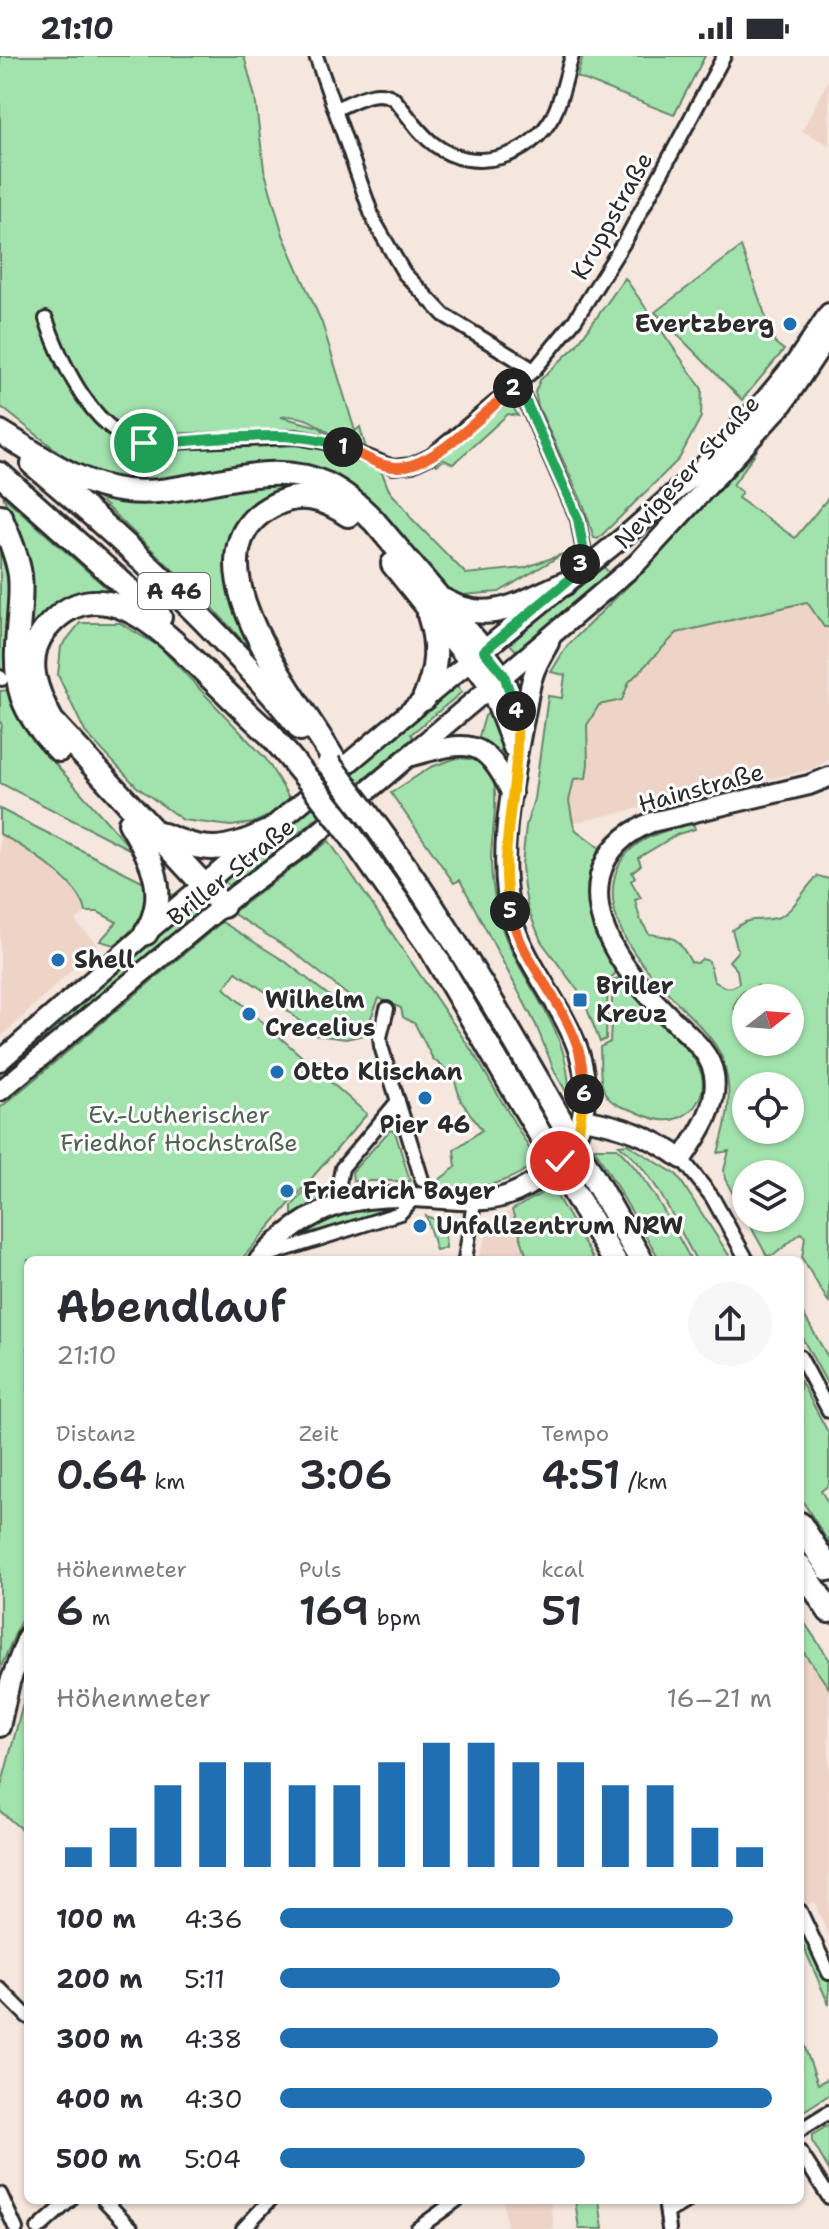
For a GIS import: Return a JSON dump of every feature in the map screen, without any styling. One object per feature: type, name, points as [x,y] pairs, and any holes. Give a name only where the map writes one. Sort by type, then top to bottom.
[{"type":"highway","points":[[0,434],[71,473],[124,491],[177,490],[265,475],[297,476],[327,484],[354,502],[374,521],[477,656]]},
{"type":"highway","name":"A 46","points":[[0,434],[175,592],[233,650],[332,762]]},
{"type":"highway","name":"A 46","points":[[0,474],[178,633],[274,738],[345,827],[431,949],[612,1256]]},
{"type":"highway","points":[[570,578],[503,610],[488,613],[474,613],[433,601],[357,521],[324,501],[309,497],[283,501],[263,512],[247,529],[237,552],[236,563],[237,583],[243,602],[269,657],[346,786],[428,901],[475,976],[639,1256]]},
{"type":"highway","points":[[0,516],[20,576],[15,656],[24,703],[36,727],[153,845],[225,904]]},
{"type":"highway","points":[[424,699],[432,683],[436,651],[433,601]]},
{"type":"highway","points":[[155,922],[158,897],[153,845],[52,721],[42,703],[33,667],[41,634],[53,621],[82,605],[97,603],[139,613],[171,637],[274,738]]},
{"type":"highway","points":[[153,845],[178,841],[211,849],[230,848],[265,833]]},
{"type":"highway","points":[[804,1530],[829,1569]]},
{"type":"highway","points":[[804,1572],[829,1611]]},
{"type":"main road","name":"Nevigeser Straße","points":[[497,681],[637,563],[751,427],[829,313]]},
{"type":"main road","name":"Nevigeser Straße","points":[[477,656],[632,530],[751,427],[783,404],[829,335]]},
{"type":"main road","points":[[262,1256],[302,1222],[341,1203],[418,1189],[474,1202],[499,1199],[537,1180],[560,1161],[574,1140],[582,1119],[583,1080],[578,1047],[559,1006],[519,939],[505,878],[512,794],[532,679],[552,637]]},
{"type":"main road","points":[[477,656],[516,708],[517,758]]},
{"type":"main road","name":"Briller Straße","points":[[0,1061],[201,882],[265,833],[477,656]]},
{"type":"main road","name":"Briller Straße","points":[[0,1091],[225,904],[305,844],[497,681]]},
{"type":"main road","points":[[404,758],[445,747],[472,747],[492,759],[512,794]]},
{"type":"main road","name":"Hainstraße","points":[[682,1159],[711,1107],[715,1085],[713,1072],[699,1047],[646,992],[611,942],[598,900],[604,864],[622,838],[652,822],[809,785],[829,777]]},
{"type":"main road","points":[[582,1119],[637,1132],[667,1147],[682,1159]]},
{"type":"main road","points":[[0,1727],[10,1682],[24,1645]]},
{"type":"street","points":[[316,56],[374,221],[404,273],[444,315],[534,370]]},
{"type":"street","points":[[335,109],[372,94],[385,93],[434,145],[459,156],[493,159],[533,142],[543,130],[554,114],[572,56]]},
{"type":"street","name":"Kruppstraße","points":[[46,319],[65,366],[103,421],[122,436],[144,443],[296,437],[336,444],[386,466],[408,466],[439,451],[534,370],[591,299],[724,56]]},
{"type":"street","points":[[518,384],[578,519],[583,547],[570,578]]},
{"type":"street","points":[[266,1256],[400,1213],[418,1189],[398,1101],[381,1046],[380,1037],[387,1009]]},
{"type":"street","points":[[341,1203],[339,1183],[342,1168],[398,1101]]},
{"type":"street","points":[[682,1159],[712,1197],[745,1256]]},
{"type":"street","points":[[466,1256],[474,1202]]},
{"type":"street","points":[[804,1364],[829,1411]]},
{"type":"street","points":[[804,1920],[829,1973]]},
{"type":"street","points":[[0,1989],[24,2013]]},
{"type":"street","points":[[804,2128],[829,2112]]},
{"type":"street","points":[[804,2158],[829,2197]]},
{"type":"street","points":[[0,2194],[16,2229]]},
{"type":"street","points":[[38,2229],[66,2204]]},
{"type":"street","points":[[108,2204],[132,2229]]},
{"type":"street","points":[[243,2229],[266,2204]]},
{"type":"street","points":[[417,2229],[451,2204]]},
{"type":"street","points":[[666,2206],[669,2229]]},
{"type":"shaded area","points":[[829,79],[829,145],[802,131]]},
{"type":"shaded area","points":[[807,602],[824,627],[829,627],[829,759],[813,769],[573,823],[569,801],[571,787],[588,764],[587,725],[599,705],[622,700],[629,683],[677,633]]},
{"type":"shaded area","points":[[0,834],[47,863],[85,902],[86,912],[75,921],[98,945],[3,1035],[0,1032]]},
{"type":"shaded area","points":[[512,1210],[525,1256],[479,1256],[487,1233],[501,1216]]},
{"type":"shaded area","points":[[804,1653],[829,1688],[829,1936],[814,1902],[806,1906]]},
{"type":"shaded area","points":[[504,2204],[551,2204],[554,2229],[503,2229],[507,2226]]},
{"type":"green space","points":[[0,56],[244,56],[255,97],[264,169],[283,235],[322,323],[355,431],[360,427],[367,452],[306,419],[290,416],[281,417],[319,427],[331,437],[311,434],[146,439],[126,434],[127,429],[122,432],[109,422],[64,359],[55,365],[107,430],[131,444],[146,447],[299,441],[353,456],[381,472],[390,492],[411,518],[466,574],[524,568],[563,554],[499,592],[450,596],[338,483],[197,479],[124,483],[78,467],[0,406]]},
{"type":"green space","points":[[583,56],[705,56],[674,115],[577,77]]},
{"type":"green space","points":[[741,247],[775,343],[784,350],[742,400],[655,312]]},
{"type":"green space","points":[[625,278],[702,389],[701,417],[679,459],[598,539],[594,538],[584,506],[538,406],[535,392],[540,380],[576,346]]},
{"type":"green space","points":[[509,400],[518,416],[508,414],[453,464],[444,460],[437,465],[434,462]]},
{"type":"green space","points":[[758,449],[733,485],[742,492],[738,498],[795,538],[829,497],[829,627],[824,627],[807,602],[677,633],[629,682],[622,700],[599,705],[587,725],[586,778],[574,779],[569,801],[576,830],[600,848],[589,882],[588,897],[593,927],[616,973],[608,980],[606,1039],[600,1042],[582,996],[541,941],[528,909],[524,888],[522,865],[526,826],[534,799],[548,696],[562,698],[565,675],[551,672],[567,646],[646,568]]},
{"type":"green space","points":[[277,484],[311,488],[269,498],[250,510],[236,533],[228,565],[233,601],[260,660],[212,607],[86,487],[233,488]]},
{"type":"green space","points":[[3,496],[112,593],[74,600],[53,609],[36,625],[29,638],[32,575]]},
{"type":"green space","points":[[0,545],[9,596],[8,682],[0,673]]},
{"type":"green space","points":[[603,566],[613,577],[520,655],[510,644]]},
{"type":"green space","points":[[80,623],[120,623],[160,647],[266,759],[290,799],[253,823],[231,826],[183,820],[137,787],[85,732],[58,675],[61,647]]},
{"type":"green space","points":[[454,683],[462,692],[411,734],[413,738],[232,889],[222,879]]},
{"type":"green space","points":[[10,690],[20,719],[34,740],[133,851],[0,783],[0,691]]},
{"type":"green space","points":[[492,710],[500,736],[501,754],[497,756],[477,743],[485,716]]},
{"type":"green space","points":[[457,758],[480,762],[491,774],[495,811],[491,868],[497,910],[504,935],[561,1045],[569,1097],[536,1025],[460,880],[454,883],[391,793],[431,767]]},
{"type":"green space","points":[[0,809],[144,882],[146,888],[154,885],[216,917],[208,932],[180,919],[186,927],[0,1082],[0,1070],[130,956],[133,959],[179,918],[146,901],[139,921],[125,936],[114,945],[100,941],[117,922],[98,912],[86,912],[74,889],[63,878],[0,834]]},
{"type":"green space","points":[[693,823],[695,829],[678,834],[638,858],[641,865],[632,872],[635,877],[631,881],[641,898],[635,900],[640,919],[649,934],[675,940],[691,962],[709,961],[714,981],[732,987],[732,1056],[804,1056],[804,984],[738,984],[737,970],[729,961],[738,951],[732,930],[750,920],[782,915],[818,876],[829,879],[829,1303],[804,1261],[805,1237],[801,1233],[774,1255],[767,1256],[754,1232],[804,1232],[804,1160],[732,1160],[732,1192],[724,1170],[729,1151],[718,1153],[728,1106],[728,1082],[722,1058],[707,1034],[647,970],[624,937],[613,900],[614,880],[625,856],[644,840]]},
{"type":"green space","name":"Ev.-Lutherischer Friedhof Hochstraße","points":[[329,841],[476,1057],[592,1256],[525,1256],[512,1210],[544,1192],[530,1167],[484,1186],[435,1188],[435,1183],[456,1167],[454,1150],[482,1130],[461,1101],[453,1075],[433,1059],[415,1024],[403,1017],[401,1008],[379,998],[364,1035],[346,1039],[316,1035],[266,992],[236,972],[224,988],[367,1114],[244,1256],[24,1256],[24,1613],[0,1669],[0,1108],[222,922],[286,962],[342,1006],[350,997],[294,952],[232,913]]},
{"type":"green space","points":[[619,977],[650,1014],[684,1046],[699,1068],[702,1078],[700,1097],[681,1117],[661,1120],[650,1117],[614,1103],[603,1090],[600,1047],[610,1042],[613,981]]},
{"type":"green space","points":[[390,1130],[395,1132],[410,1181],[353,1181],[352,1172]]},
{"type":"green space","points":[[627,1144],[677,1175],[729,1256],[694,1256],[654,1183],[619,1145]]},
{"type":"green space","points":[[594,1148],[617,1148],[629,1160],[658,1201],[689,1256],[658,1256]]},
{"type":"green space","points":[[332,1187],[327,1201],[299,1216],[292,1216],[292,1206],[306,1189]]},
{"type":"green space","points":[[360,1209],[394,1209],[306,1234],[293,1243],[289,1242],[330,1217]]},
{"type":"green space","points":[[426,1216],[444,1223],[446,1248],[436,1250]]},
{"type":"green space","points":[[804,1315],[829,1359],[829,1387],[804,1341]]},
{"type":"green space","points":[[804,1387],[829,1434],[829,1485],[821,1491],[829,1504],[829,1543],[804,1503]]},
{"type":"green space","points":[[804,1622],[829,1659],[829,1688],[804,1653]]},
{"type":"green space","points":[[24,1700],[24,1832],[0,1811],[0,1791]]},
{"type":"green space","points":[[804,1930],[829,1979],[829,2005],[804,1947]]},
{"type":"green space","points":[[804,2045],[818,2084],[829,2078],[829,2095],[804,2111]]},
{"type":"green space","points":[[829,2125],[829,2170],[812,2141],[812,2135]]},
{"type":"green space","points":[[576,2204],[600,2204],[603,2229],[579,2229]]},
{"type":"place","name":"Evertzberg","points":[[790,324]]},
{"type":"place","name":"Shell","points":[[58,960]]},
{"type":"place","name":"Briller Kreuz","points":[[580,1000]]},
{"type":"place","name":"Wilhelm Crecelius","points":[[249,1014]]},
{"type":"place","name":"Otto Klischan","points":[[277,1072]]},
{"type":"place","name":"Pier 46","points":[[425,1098]]},
{"type":"place","name":"Friedrich Bayer","points":[[287,1191]]},
{"type":"place","name":"Unfallzentrum NRW","points":[[420,1226]]},
{"type":"route","points":[[144,443],[296,437],[319,439],[386,466],[408,466],[439,451],[518,384],[583,536],[577,573],[484,651],[504,675],[516,708],[517,758],[505,878],[512,919],[519,939],[568,1022],[582,1068],[582,1119],[574,1140],[560,1161]]}]
